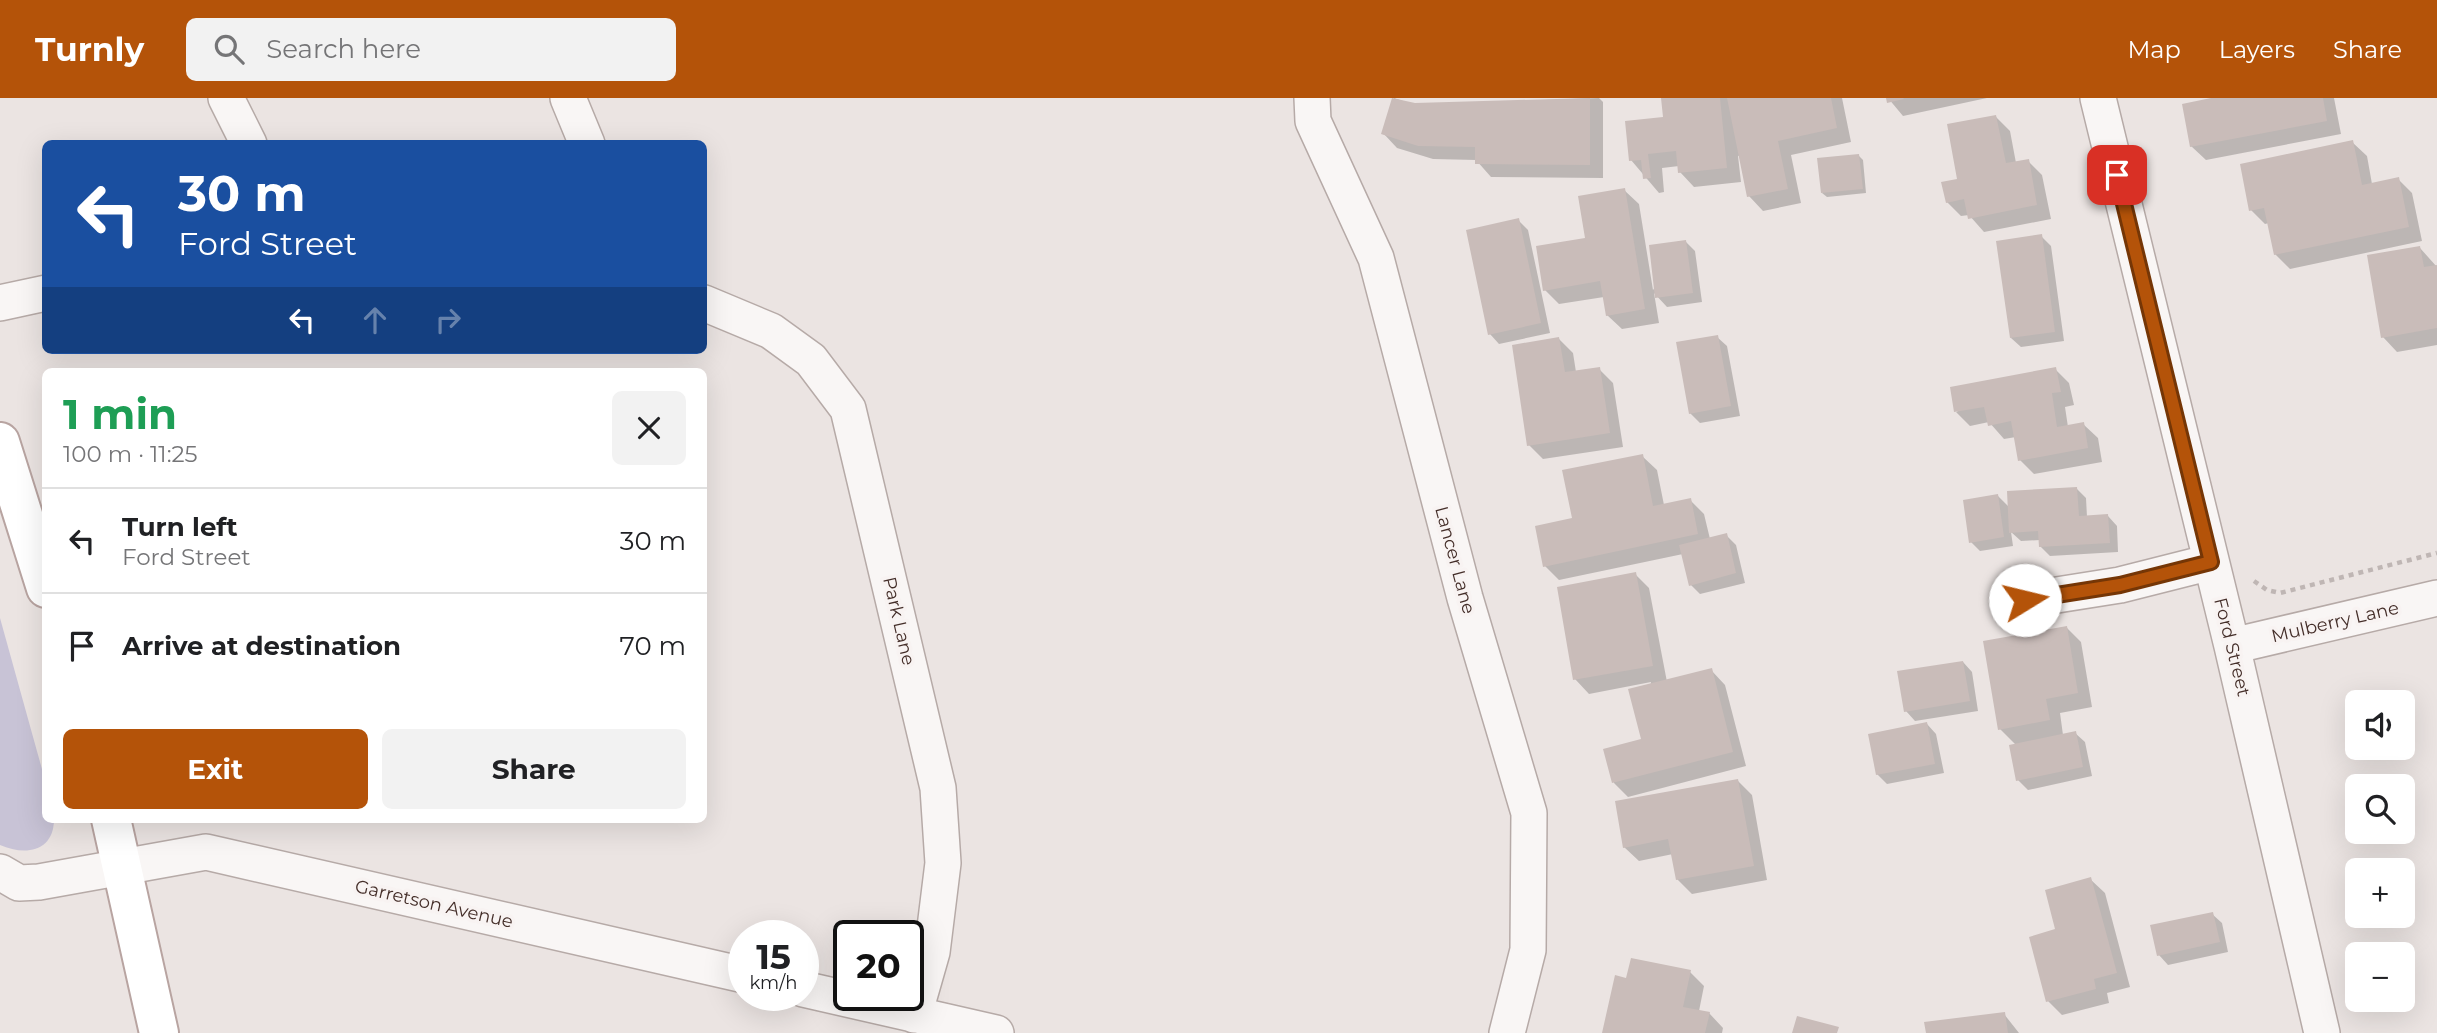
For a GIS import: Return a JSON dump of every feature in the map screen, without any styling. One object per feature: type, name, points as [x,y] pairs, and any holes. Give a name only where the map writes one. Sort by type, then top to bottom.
[{"type":"main road","points":[[0,442],[42,575]]},
{"type":"main road","points":[[112,823],[159,1033]]},
{"type":"street","points":[[226,98],[247,140]]},
{"type":"street","points":[[568,98],[585,140]]},
{"type":"street","name":"Lancer Lane","points":[[1312,98],[1312,121],[1376,258],[1465,598],[1529,813],[1528,950],[1507,1033]]},
{"type":"street","name":"Ford Street","points":[[2098,98],[2232,646],[2322,1033]]},
{"type":"street","points":[[0,303],[42,294]]},
{"type":"street","name":"Park Lane","points":[[707,304],[771,331],[811,360],[848,409],[938,788],[943,863],[932,951],[915,1014]]},
{"type":"street","points":[[2025,600],[2120,585],[2211,562]]},
{"type":"street","name":"Mulberry Lane","points":[[2232,646],[2437,598]]},
{"type":"street","name":"Garretson Avenue","points":[[0,872],[19,883],[39,882],[206,852],[728,971]]},
{"type":"street","points":[[819,993],[996,1033]]},
{"type":"path","points":[[2247,573],[2262,587],[2280,593],[2437,553]]},
{"type":"path","points":[[2259,594],[2262,587]]},
{"type":"shaded area","points":[[0,618],[42,769],[42,823],[54,823],[53,830],[44,845],[19,850],[0,845]]},
{"type":"building","points":[[1392,98],[1415,103],[1590,98],[1590,165],[1475,164],[1475,147],[1418,146],[1381,134]]},
{"type":"building","points":[[1661,98],[1720,98],[1727,168],[1678,173],[1676,151],[1648,154],[1651,178],[1643,179],[1641,160],[1629,161],[1625,121],[1663,117]]},
{"type":"building","points":[[1727,98],[1831,98],[1837,128],[1778,141],[1788,189],[1747,197]]},
{"type":"building","points":[[1886,98],[1903,98],[1904,99],[1887,103]]},
{"type":"building","points":[[2211,98],[2323,98],[2327,121],[2190,147],[2182,104]]},
{"type":"building","points":[[1996,115],[2006,163],[2029,159],[2037,205],[1968,219],[1964,199],[1946,203],[1941,182],[1957,179],[1947,124]]},
{"type":"building","points":[[2353,140],[2362,185],[2399,177],[2409,227],[2274,255],[2264,208],[2249,211],[2240,164]]},
{"type":"building","points":[[1859,154],[1863,189],[1821,193],[1817,158]]},
{"type":"building","points":[[1625,188],[1645,309],[1606,316],[1600,281],[1543,291],[1536,246],[1585,238],[1578,196]]},
{"type":"building","points":[[1519,218],[1541,323],[1488,335],[1466,230]]},
{"type":"building","points":[[2042,234],[2055,332],[2010,338],[1996,241]]},
{"type":"building","points":[[1686,240],[1693,293],[1655,298],[1649,245]]},
{"type":"building","points":[[2420,246],[2424,267],[2437,265],[2437,328],[2381,338],[2367,255]]},
{"type":"building","points":[[1718,335],[1731,406],[1689,414],[1676,342]]},
{"type":"building","points":[[1559,337],[1565,372],[1600,367],[1610,433],[1527,446],[1512,345]]},
{"type":"building","points":[[2056,367],[2061,392],[2052,393],[2057,427],[2084,422],[2088,448],[2018,461],[2011,421],[1988,426],[1984,407],[1954,412],[1950,387]]},
{"type":"building","points":[[1643,454],[1653,506],[1691,498],[1698,534],[1543,567],[1535,526],[1572,518],[1562,470]]},
{"type":"building","points":[[2077,487],[2079,516],[2108,514],[2110,543],[2039,547],[2038,531],[2009,533],[2007,491]]},
{"type":"building","points":[[1998,494],[2004,537],[1969,543],[1963,500]]},
{"type":"building","points":[[1727,533],[1736,573],[1689,586],[1679,545]]},
{"type":"building","points":[[1636,572],[1653,666],[1573,680],[1557,587]]},
{"type":"building","points":[[2067,626],[2078,693],[2046,699],[2050,720],[1998,730],[1983,641]]},
{"type":"building","points":[[1963,661],[1970,701],[1904,712],[1897,671]]},
{"type":"building","points":[[1712,668],[1733,752],[1612,783],[1603,749],[1641,739],[1628,689]]},
{"type":"building","points":[[1927,722],[1935,764],[1876,775],[1868,734]]},
{"type":"building","points":[[2076,731],[2083,767],[2016,781],[2009,745]]},
{"type":"building","points":[[1738,779],[1754,866],[1676,880],[1668,839],[1623,848],[1615,801]]},
{"type":"building","points":[[2091,877],[2117,973],[2094,979],[2096,989],[2046,1002],[2029,937],[2055,929],[2045,890]]},
{"type":"building","points":[[2213,912],[2220,942],[2157,956],[2150,925]]},
{"type":"building","points":[[1631,958],[1691,970],[1683,1007],[1710,1012],[1705,1033],[1602,1033],[1615,975],[1626,978]]},
{"type":"building","points":[[2005,1012],[2008,1033],[1926,1033],[1924,1022]]},
{"type":"building","points":[[1797,1016],[1839,1027],[1837,1033],[1792,1033]]},
{"type":"route","points":[[2025,600],[2120,585],[2211,562],[2117,175]]}]
